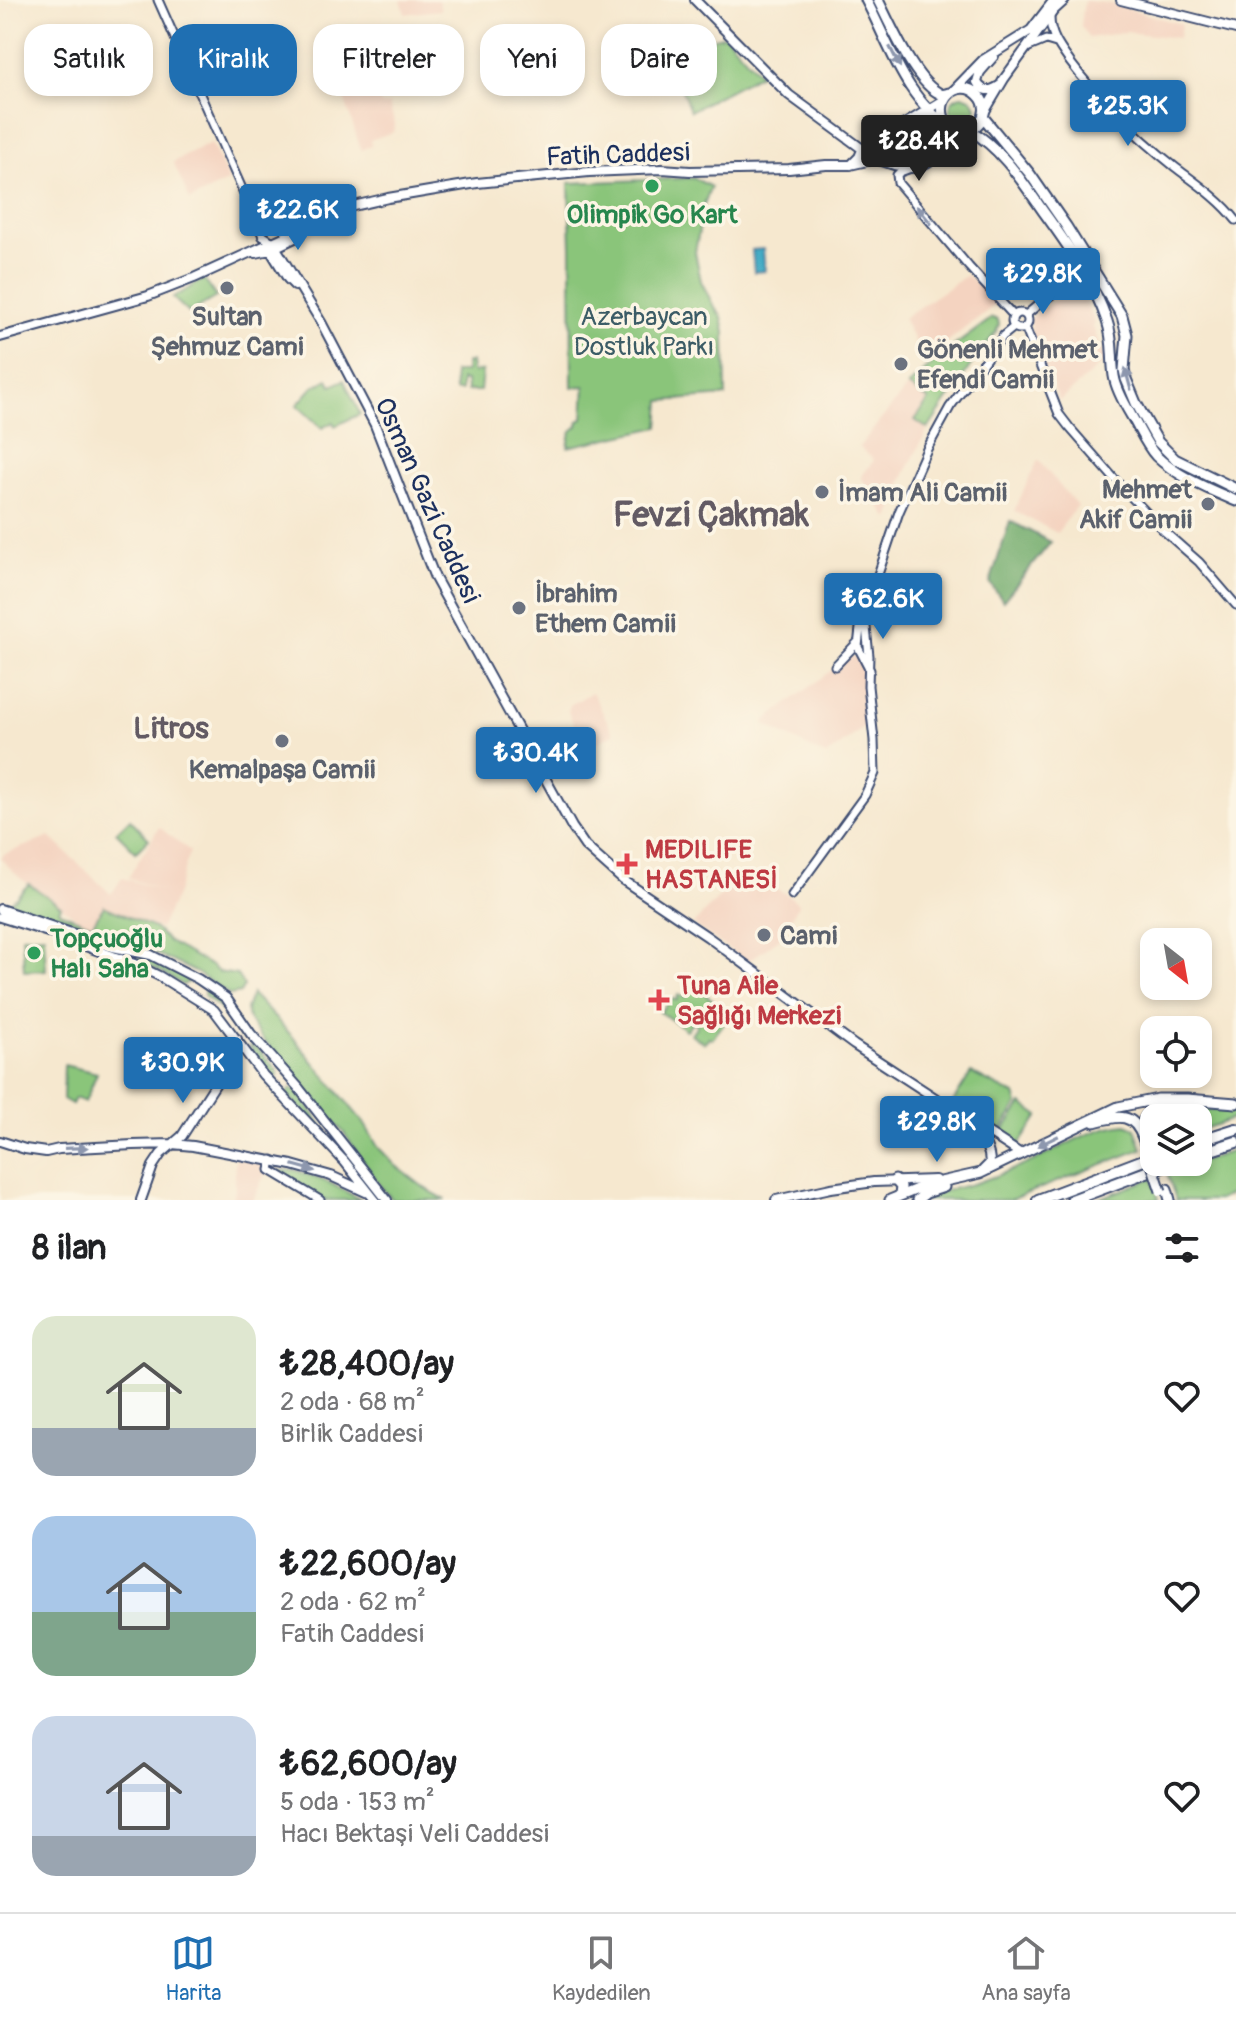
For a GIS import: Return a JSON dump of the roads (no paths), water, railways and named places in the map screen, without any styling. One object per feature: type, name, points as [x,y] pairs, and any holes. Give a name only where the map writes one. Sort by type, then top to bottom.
[{"type":"highway","points":[[1212,1135],[1236,1126]]},
{"type":"highway","points":[[1212,1150],[1236,1142]]},
{"type":"highway","points":[[1038,1200],[1140,1160]]},
{"type":"highway","points":[[1072,1200],[1140,1174]]},
{"type":"main road","points":[[695,0],[789,95],[862,150],[894,165],[911,168],[932,161],[977,126],[1004,79]]},
{"type":"main road","points":[[866,0],[910,85],[929,110],[954,129],[968,130],[991,144],[1068,247],[1106,317],[1112,338],[1116,383],[1151,449],[1184,475],[1236,501]]},
{"type":"main road","points":[[878,0],[917,71],[935,91],[949,95],[968,89],[974,91],[983,102],[984,114],[1066,226],[1121,314],[1125,324],[1126,379],[1140,412],[1163,448],[1175,459],[1236,489]]},
{"type":"main road","points":[[850,165],[862,150],[929,110],[949,95],[983,60],[1031,30],[1054,0]]},
{"type":"main road","points":[[999,50],[980,72],[977,82],[983,89],[990,90],[999,85],[1054,10],[1065,0]]},
{"type":"main road","points":[[1121,0],[1149,2],[1165,10]]},
{"type":"main road","points":[[1149,2],[1165,10],[1236,29]]},
{"type":"main road","points":[[949,95],[942,116],[949,126]]},
{"type":"main road","points":[[918,116],[944,128],[952,137],[948,147]]},
{"type":"main road","points":[[876,140],[873,151],[876,159]]},
{"type":"main road","name":"Fatih Caddesi","points":[[0,337],[134,301],[194,278],[349,207],[388,198],[477,183],[589,172],[776,169],[850,165],[876,159]]},
{"type":"main road","name":"Fatih Caddesi","points":[[269,244],[286,242],[363,205]]},
{"type":"main road","points":[[281,256],[286,242]]},
{"type":"main road","name":"Osman Gazi Caddesi","points":[[269,244],[281,256],[329,335],[375,425],[435,578],[585,846],[623,880],[708,937],[854,1045],[1021,1154]]},
{"type":"main road","points":[[269,244],[288,279],[303,294]]},
{"type":"main road","points":[[1106,317],[1115,321],[1121,314]]},
{"type":"main road","points":[[1112,338],[1114,333],[1120,332],[1126,338]]},
{"type":"main road","points":[[0,909],[113,947],[151,955],[226,998],[251,1034],[298,1087],[387,1200]]},
{"type":"main road","points":[[0,917],[113,955],[159,976],[214,1010],[266,1078],[345,1162],[372,1198]]},
{"type":"main road","points":[[178,988],[190,986],[192,981],[188,974]]},
{"type":"main road","points":[[203,1002],[199,991],[210,987]]},
{"type":"main road","points":[[141,1200],[153,1166],[161,1154],[182,1136],[232,1059],[238,1044],[236,1037]]},
{"type":"main road","points":[[232,1059],[252,1058]]},
{"type":"main road","points":[[266,1078],[279,1081],[283,1076],[280,1067]]},
{"type":"main road","points":[[282,1095],[290,1084],[298,1087]]},
{"type":"main road","points":[[917,1200],[926,1193],[981,1173],[1112,1109],[1158,1099],[1233,1103]]},
{"type":"main road","points":[[1208,1104],[1233,1103]]},
{"type":"main road","points":[[1075,1127],[1127,1117],[1140,1128]]},
{"type":"main road","name":"Osman Gazi Caddesi","points":[[971,1123],[990,1154],[990,1163],[981,1173]]},
{"type":"main road","points":[[0,1141],[46,1152],[172,1144],[272,1160],[331,1176],[372,1198]]},
{"type":"main road","points":[[776,1200],[831,1188],[895,1180],[930,1181],[981,1173]]},
{"type":"main road","points":[[890,1200],[927,1185],[981,1173]]},
{"type":"main road","points":[[895,1180],[901,1187],[900,1195]]},
{"type":"main road","points":[[1164,1193],[1170,1200]]},
{"type":"street","name":"Osman Gazi Caddesi","points":[[158,0],[269,244]]},
{"type":"street","points":[[1050,18],[1058,45],[1080,75],[1130,129],[1219,202],[1236,220]]},
{"type":"street","points":[[1029,47],[1050,39],[1058,45]]},
{"type":"street","points":[[911,168],[897,175],[898,183],[999,306],[1013,315]]},
{"type":"street","points":[[1046,299],[1066,269],[1068,247]]},
{"type":"street","points":[[1026,315],[1046,299],[1078,282],[1090,286]]},
{"type":"street","points":[[1021,312],[1026,315],[1028,321],[1025,327],[1014,327],[1011,322],[1013,315],[1021,312]]},
{"type":"street","points":[[858,642],[870,593],[899,512],[927,449],[950,407],[1003,336],[1014,327]]},
{"type":"street","points":[[1025,327],[1059,414],[1118,483],[1199,562],[1236,605]]},
{"type":"street","points":[[865,615],[866,647]]},
{"type":"street","points":[[792,895],[865,795],[875,773],[868,686],[870,670],[866,647],[864,640],[858,642],[835,666],[866,647]]},
{"type":"street","points":[[272,1160],[270,1170],[320,1200]]},
{"type":"water","points":[[763,249],[765,271],[754,272],[752,250]]},
{"type":"waterway","points":[[871,0],[889,32]]},
{"type":"waterway","points":[[901,55],[923,92]]},
{"type":"waterway","points":[[981,130],[1017,164],[1066,235]]},
{"type":"waterway","points":[[1094,280],[1108,302]]},
{"type":"waterway","points":[[1120,378],[1127,395]]},
{"type":"waterway","points":[[1132,406],[1153,443]]},
{"type":"waterway","points":[[1165,458],[1202,479]]},
{"type":"waterway","points":[[1230,492],[1236,495]]},
{"type":"place","name":"Olimpik Go Kart","points":[[652,186]]},
{"type":"place","name":"Sultan Şehmuz Cami","points":[[227,288]]},
{"type":"place","name":"Gönenli Mehmet Efendi Camii","points":[[901,364]]},
{"type":"place","name":"İmam Ali Camii","points":[[822,492]]},
{"type":"place","name":"Mehmet Akif Camii","points":[[1208,504]]},
{"type":"place","name":"İbrahim Ethem Camii","points":[[519,608]]},
{"type":"place","name":"Kemalpaşa Camii","points":[[282,741]]},
{"type":"place","name":"MEDILIFE HASTANESİ","points":[[627,864]]},
{"type":"place","name":"Cami","points":[[764,935]]},
{"type":"place","name":"Topçuoğlu Halı Saha","points":[[34,953]]},
{"type":"place","name":"Tuna Aile Sağlığı Merkezi","points":[[659,1000]]},
{"type":"district","name":"Fevzi Çakmak","points":[[711,514]]},
{"type":"district","name":"Litros","points":[[171,728]]},
{"type":"park label","name":"Azerbaycan Dostluk Parkı","points":[[644,331]]}]
